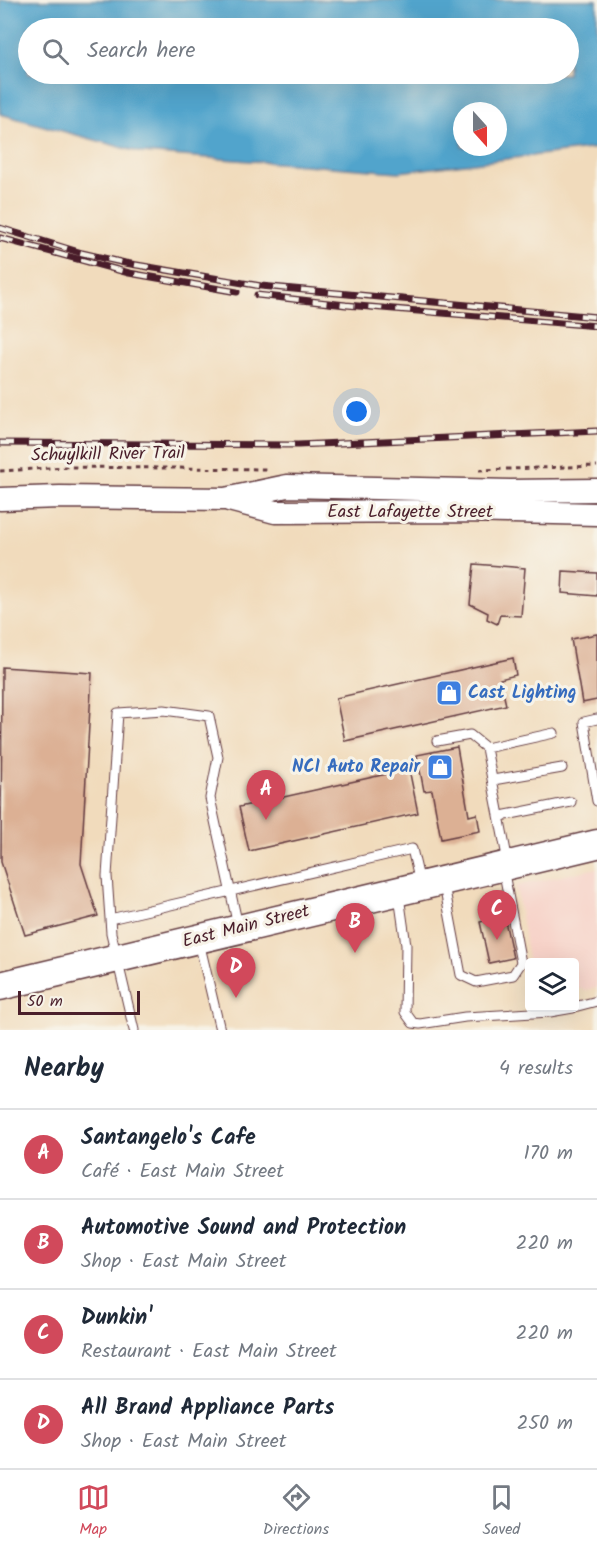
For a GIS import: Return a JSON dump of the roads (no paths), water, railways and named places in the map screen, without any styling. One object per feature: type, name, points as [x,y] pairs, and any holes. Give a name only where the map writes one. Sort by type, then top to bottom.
[{"type":"main road","name":"East Main Street","points":[[0,986],[597,844]]},
{"type":"street","name":"East Lafayette Street","points":[[0,499],[60,497],[225,499],[287,486],[597,490]]},
{"type":"street","name":"East Lafayette Street","points":[[225,499],[275,512],[464,511],[597,514]]},
{"type":"lane","points":[[134,1030],[111,933],[107,876],[118,713],[164,710],[209,716],[218,756],[210,798],[238,929]]},
{"type":"lane","points":[[597,719],[584,722],[597,801]]},
{"type":"lane","points":[[486,748],[554,733]]},
{"type":"lane","points":[[110,919],[412,849],[421,885],[461,975],[476,982],[513,975],[521,963],[501,816],[486,748],[470,735],[437,741]]},
{"type":"lane","points":[[493,780],[562,768]]},
{"type":"lane","points":[[501,816],[571,802]]},
{"type":"lane","points":[[421,885],[406,945],[405,1012],[413,1023],[465,1017],[550,1012]]},
{"type":"lane","points":[[198,938],[220,1030]]},
{"type":"lane","points":[[579,1005],[597,1000]]},
{"type":"lane","points":[[407,1030],[408,1018]]},
{"type":"water","points":[[0,0],[597,0],[597,148],[399,172],[142,153],[0,114]]},
{"type":"railway","points":[[0,228],[82,253],[125,263],[261,286],[597,317]]},
{"type":"railway","points":[[0,238],[129,273],[237,292]]},
{"type":"railway","points":[[257,295],[346,305],[597,326]]},
{"type":"railway","points":[[0,443],[298,445],[597,431]]},
{"type":"place","name":"Cast Lighting","points":[[449,693]]},
{"type":"place","name":"NCI Auto Repair","points":[[440,767]]},
{"type":"place","name":"Santangelo's Cafe","points":[[266,820]]},
{"type":"place","name":"Dunkin'","points":[[497,940]]},
{"type":"place","name":"Automotive Sound and Protection","points":[[355,953]]},
{"type":"place","name":"All Brand Appliance Parts","points":[[236,998]]}]
